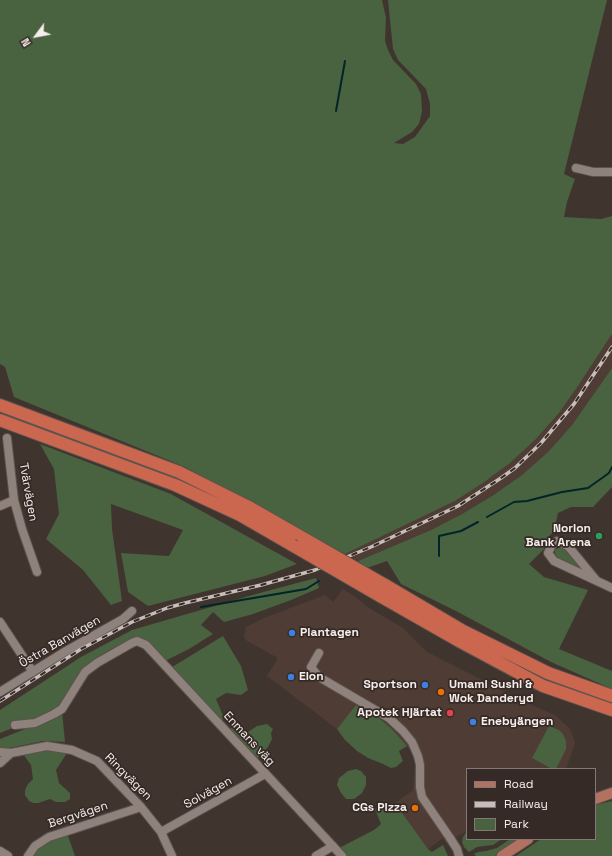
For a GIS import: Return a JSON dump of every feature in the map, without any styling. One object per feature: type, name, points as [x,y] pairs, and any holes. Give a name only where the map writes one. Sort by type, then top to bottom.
[{"type":"highway","points":[[0,405],[179,472],[247,506],[303,538],[458,641],[543,686],[612,710]]},
{"type":"highway","points":[[0,420],[175,486],[240,515],[292,545],[548,673],[612,696]]},
{"type":"main road","points":[[596,800],[612,793]]},
{"type":"main road","points":[[502,856],[526,840]]},
{"type":"street","points":[[576,168],[593,172],[612,171]]},
{"type":"street","name":"Tvärvägen","points":[[7,438],[14,500],[37,572]]},
{"type":"street","points":[[0,506],[14,500]]},
{"type":"street","points":[[596,580],[563,541],[557,541],[552,545],[548,553],[554,561],[612,588]]},
{"type":"street","name":"Östra Banvägen","points":[[0,692],[123,619],[132,611]]},
{"type":"street","points":[[0,622],[32,672]]},
{"type":"street","name":"Enmans väg","points":[[15,725],[35,723],[54,714],[62,708],[85,672],[108,656],[137,641],[146,645],[342,856]]},
{"type":"street","points":[[319,653],[311,666],[319,677],[389,718],[403,730],[412,742],[420,765],[420,787],[422,797],[458,853],[465,856]]},
{"type":"street","name":"Ringvägen","points":[[0,752],[11,753],[47,746],[72,750],[97,761],[141,806],[161,832],[172,856]]},
{"type":"street","points":[[0,763],[11,753]]},
{"type":"street","name":"Solvägen","points":[[161,832],[265,774]]},
{"type":"street","name":"Bergvägen","points":[[28,856],[35,846],[49,837],[141,806]]},
{"type":"street","points":[[316,856],[333,846]]},
{"type":"street","points":[[0,851],[8,856]]},
{"type":"shaded area","points":[[612,334],[612,368],[572,425],[549,451],[522,475],[492,496],[431,530],[358,561],[345,554],[455,501],[510,463],[536,439],[559,413]]},
{"type":"shaded area","name":"Enebyängen","points":[[343,589],[366,606],[403,628],[427,652],[555,715],[570,729],[575,743],[566,768],[466,768],[466,832],[446,843],[443,838],[428,849],[395,803],[413,790],[415,763],[412,752],[392,729],[357,705],[337,729],[267,676],[278,658],[247,641],[244,637],[246,627],[264,618],[325,595],[333,602]]},
{"type":"green space","points":[[0,0],[382,0],[386,18],[385,41],[388,50],[393,60],[416,84],[421,94],[422,111],[419,124],[412,132],[394,143],[403,144],[415,137],[430,116],[430,104],[426,89],[398,60],[393,49],[388,0],[607,0],[564,174],[575,179],[567,202],[564,217],[601,219],[612,216],[612,334],[559,413],[536,439],[510,463],[455,501],[345,554],[185,467],[14,397],[5,367],[0,364]]},
{"type":"green space","points":[[612,368],[612,487],[593,507],[571,507],[558,513],[554,530],[546,541],[544,549],[529,564],[544,577],[588,590],[559,649],[612,671],[612,689],[551,662],[456,611],[401,584],[387,561],[367,568],[358,561],[431,530],[462,514],[492,496],[522,475],[549,451],[572,425]]},
{"type":"green space","points":[[40,444],[171,494],[297,564],[265,576],[148,606],[128,592],[121,553],[169,556],[183,530],[111,504],[112,529],[122,601],[111,605],[83,570],[46,539],[59,514],[54,469]]},
{"type":"green space","points":[[560,547],[566,550],[580,565],[580,569],[557,557],[555,550]]},
{"type":"green space","points":[[316,578],[319,588],[253,614],[224,622],[213,612],[201,625],[213,634],[189,649],[165,661],[145,640],[141,638],[131,639],[89,663],[81,671],[57,708],[48,714],[0,733],[0,710],[81,657],[132,630]]},
{"type":"green space","points":[[223,636],[241,666],[248,690],[241,695],[226,693],[216,699],[224,718],[222,721],[172,667]]},
{"type":"green space","points":[[356,705],[375,715],[392,729],[407,746],[399,751],[403,761],[396,767],[391,768],[368,758],[357,751],[345,740],[337,729]]},
{"type":"green space","points":[[62,711],[65,742],[43,741],[0,750],[0,739],[45,721]]},
{"type":"green space","points":[[267,724],[273,729],[271,733],[272,739],[268,747],[257,759],[230,729],[235,726],[245,734],[257,726]]},
{"type":"green space","points":[[549,726],[559,730],[563,734],[566,741],[566,749],[556,768],[550,768],[532,758]]},
{"type":"green space","points":[[38,750],[51,750],[67,753],[56,770],[59,783],[70,793],[70,799],[65,802],[56,802],[50,799],[33,803],[29,801],[25,795],[25,790],[28,784],[33,779],[31,765],[23,754]]},
{"type":"green space","points":[[356,769],[361,771],[366,777],[366,785],[362,793],[354,799],[346,799],[337,785],[339,778],[348,771]]},
{"type":"green space","points":[[612,801],[612,856],[516,856],[540,840],[596,840],[596,805]]},
{"type":"green space","points":[[395,803],[428,849],[432,852],[443,845],[448,856],[346,856],[339,848],[374,830],[381,824],[375,809],[382,805]]},
{"type":"green space","points":[[466,832],[466,840],[500,840],[493,845],[477,847],[469,852],[464,847],[462,842]]},
{"type":"green space","points":[[67,833],[75,856],[33,856],[41,845]]},
{"type":"green space","points":[[509,840],[519,840],[495,856],[476,856],[474,854],[497,848]]},
{"type":"waterway","points":[[336,111],[345,61]]},
{"type":"waterway","points":[[487,517],[514,502],[527,501],[562,492],[588,488],[609,473],[612,467]]},
{"type":"waterway","points":[[439,556],[439,536],[461,531],[478,522]]},
{"type":"waterway","points":[[201,607],[306,589],[319,581]]},
{"type":"railway","points":[[0,701],[81,649],[132,622],[167,608],[315,570],[371,547],[458,506],[515,468],[541,443],[574,404],[612,347]]},
{"type":"place","name":"Norion Bank Arena","points":[[599,536]]},
{"type":"place","name":"Plantagen","points":[[292,633]]},
{"type":"place","name":"Elon","points":[[291,677]]},
{"type":"place","name":"Sportson","points":[[425,685]]},
{"type":"place","name":"Umami Sushi & Wok Danderyd","points":[[441,692]]},
{"type":"place","name":"Apotek Hjärtat","points":[[450,713]]},
{"type":"place","name":"Enebyängen","points":[[473,722]]},
{"type":"place","name":"CGs Pizza","points":[[415,808]]}]
